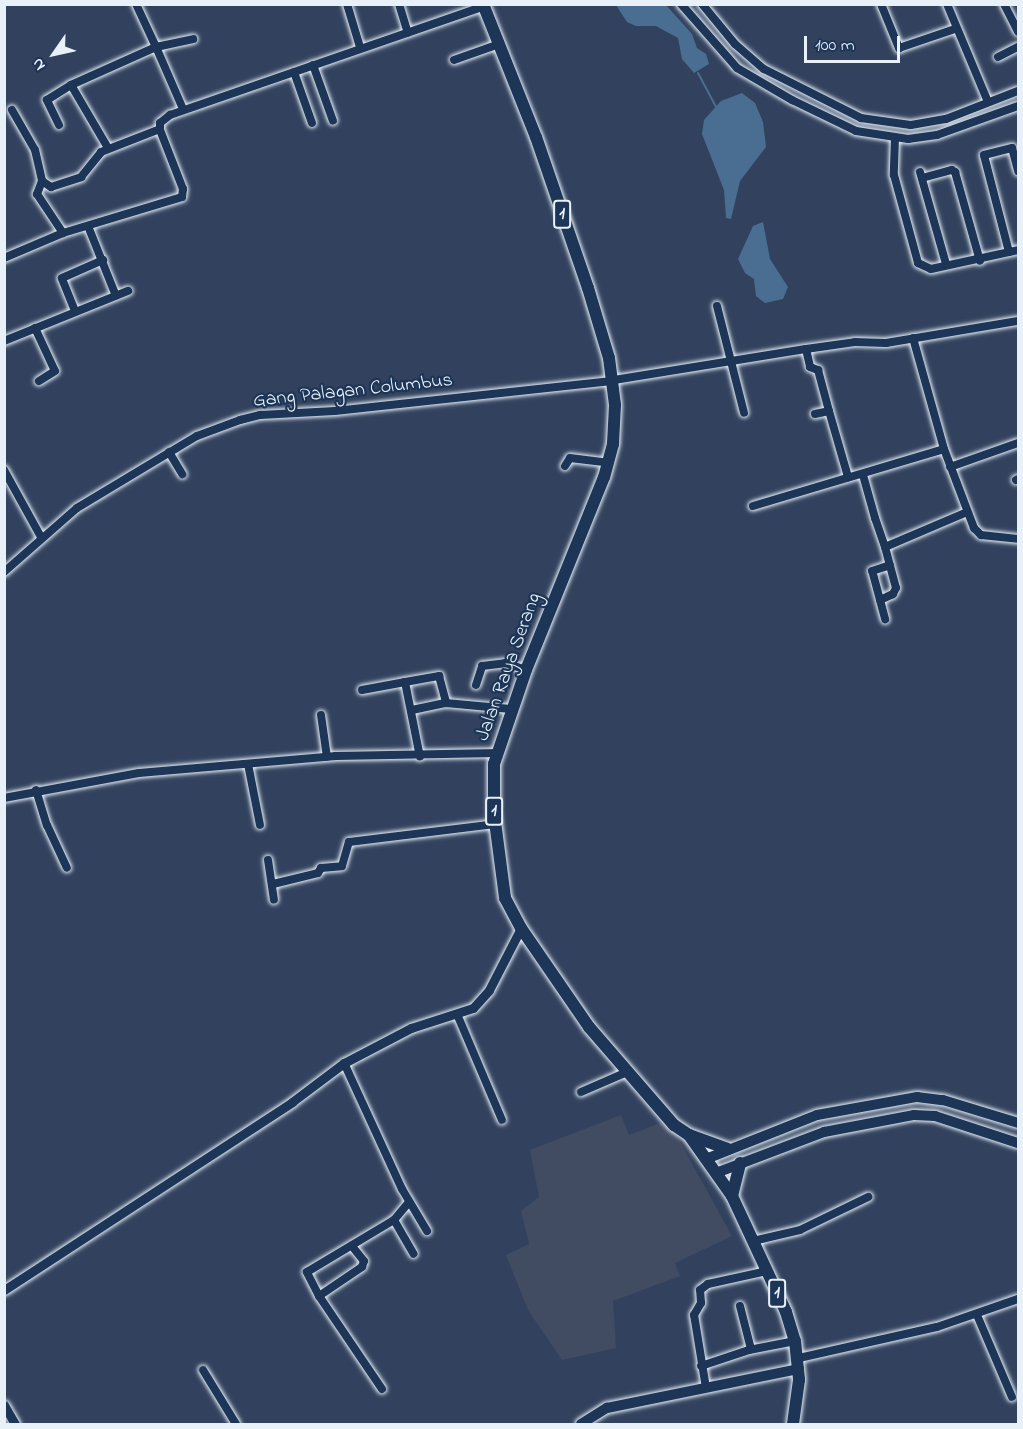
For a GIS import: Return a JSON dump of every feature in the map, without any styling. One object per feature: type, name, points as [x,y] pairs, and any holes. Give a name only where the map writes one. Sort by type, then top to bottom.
[{"type":"highway","name":"1","points":[[486,5],[525,107]]},
{"type":"highway","name":"1","points":[[486,5],[522,86],[525,107]]},
{"type":"highway","name":"Jalan Raya Serang","points":[[525,107],[598,322],[611,381],[613,444],[608,463],[511,709],[494,764],[495,824],[505,898],[520,928],[559,986],[627,1072],[674,1125],[689,1136],[732,1196],[767,1271],[795,1341],[799,1364],[794,1425]]},
{"type":"highway","points":[[689,1136],[728,1149]]},
{"type":"highway","points":[[732,1196],[740,1162]]},
{"type":"main road","points":[[914,1115],[917,1097]]},
{"type":"main road","points":[[706,1159],[817,1115],[917,1097],[943,1100],[1018,1123]]},
{"type":"main road","points":[[716,1173],[824,1132],[914,1115],[935,1116],[1018,1143]]},
{"type":"main road","points":[[581,1425],[607,1408],[706,1388],[799,1364]]},
{"type":"street","points":[[136,4],[183,109]]},
{"type":"street","points":[[347,4],[360,47]]},
{"type":"street","points":[[399,4],[408,33]]},
{"type":"street","points":[[681,4],[737,68],[792,100],[856,131],[895,138],[937,135],[1018,106]]},
{"type":"street","points":[[702,4],[735,44],[764,69],[861,118],[911,125],[946,119],[1018,91]]},
{"type":"street","points":[[881,4],[899,48],[955,29]]},
{"type":"street","points":[[947,4],[955,29],[988,102]]},
{"type":"street","points":[[1004,4],[1018,32]]},
{"type":"street","points":[[4,258],[63,233],[182,197],[183,189],[160,129],[164,119],[183,109],[486,5]]},
{"type":"street","points":[[59,125],[47,100],[71,85],[156,47],[193,39]]},
{"type":"street","points":[[454,60],[499,44]]},
{"type":"street","points":[[998,57],[1018,47]]},
{"type":"street","points":[[313,66],[333,121]]},
{"type":"street","points":[[294,72],[312,123]]},
{"type":"street","points":[[71,85],[108,148]]},
{"type":"street","points":[[12,110],[35,150],[42,181],[37,194],[63,233]]},
{"type":"street","points":[[856,131],[861,118]]},
{"type":"street","points":[[42,181],[51,187],[81,177],[108,148],[160,129]]},
{"type":"street","points":[[895,138],[894,175],[918,264],[930,269],[946,264],[980,261],[1018,250]]},
{"type":"street","points":[[1009,252],[984,155],[1012,148],[1018,171]]},
{"type":"street","points":[[946,264],[921,175],[952,170],[955,172],[980,261]]},
{"type":"street","points":[[88,226],[116,296]]},
{"type":"street","points":[[75,311],[62,278],[103,260]]},
{"type":"street","points":[[4,341],[128,291]]},
{"type":"street","points":[[717,306],[733,362],[744,413]]},
{"type":"street","name":"Gang Palagan Columbus","points":[[4,572],[33,549],[41,537],[77,508],[197,436],[260,415],[335,411],[611,381],[806,349],[913,338],[1018,321]]},
{"type":"street","points":[[35,328],[55,370],[39,381]]},
{"type":"street","points":[[913,338],[944,449],[967,512],[981,536],[1018,539]]},
{"type":"street","points":[[806,349],[810,368],[818,370],[848,477]]},
{"type":"street","points":[[815,414],[829,411]]},
{"type":"street","points":[[950,467],[1018,442]]},
{"type":"street","points":[[753,506],[944,449]]},
{"type":"street","points":[[169,452],[182,474]]},
{"type":"street","points":[[565,466],[570,458],[608,463]]},
{"type":"street","points":[[4,470],[41,537]]},
{"type":"street","points":[[863,475],[896,592],[880,600]]},
{"type":"street","points":[[885,547],[967,512]]},
{"type":"street","points":[[885,619],[872,570],[890,565]]},
{"type":"street","points":[[476,685],[482,666],[505,663],[526,669]]},
{"type":"street","points":[[362,690],[441,677],[446,703]]},
{"type":"street","points":[[405,682],[420,757]]},
{"type":"street","points":[[412,710],[446,703],[511,709]]},
{"type":"street","points":[[321,715],[327,757]]},
{"type":"street","points":[[4,798],[36,790],[139,773],[327,757],[420,757],[498,753]]},
{"type":"street","points":[[248,764],[260,825]]},
{"type":"street","points":[[36,790],[47,825],[68,868]]},
{"type":"street","points":[[273,884],[319,872],[321,868],[342,866],[349,842],[495,824]]},
{"type":"street","points":[[268,860],[274,900]]},
{"type":"street","points":[[4,1290],[292,1102],[344,1063],[411,1028],[473,1008],[489,990],[520,928]]},
{"type":"street","points":[[457,1014],[502,1120]]},
{"type":"street","points":[[344,1063],[409,1202],[427,1231]]},
{"type":"street","points":[[581,1092],[627,1072]]},
{"type":"street","points":[[753,1241],[800,1230],[868,1197]]},
{"type":"street","points":[[382,1389],[319,1296],[307,1272],[394,1220],[409,1202]]},
{"type":"street","points":[[394,1220],[414,1254]]},
{"type":"street","points":[[319,1296],[362,1267],[364,1261],[352,1246]]},
{"type":"street","points":[[706,1388],[694,1315],[701,1303],[702,1286],[767,1271]]},
{"type":"street","points":[[799,1364],[977,1315],[1018,1299]]},
{"type":"street","points":[[740,1306],[752,1349]]},
{"type":"street","points":[[977,1315],[1012,1397]]},
{"type":"street","points":[[701,1366],[752,1349],[795,1341]]},
{"type":"street","points":[[202,1370],[237,1425]]},
{"type":"street","points":[[4,1405],[15,1425]]},
{"type":"shaded area","points":[[616,5],[666,5],[692,34],[697,48],[706,54],[709,64],[694,73],[682,59],[678,38],[656,26],[636,26],[627,22]]},
{"type":"shaded area","points":[[742,93],[755,103],[763,122],[766,147],[740,181],[731,219],[726,218],[724,190],[702,134],[704,120],[721,101]]},
{"type":"shaded area","points":[[763,222],[770,259],[788,287],[783,299],[765,303],[756,296],[754,279],[745,273],[738,259],[753,226]]},
{"type":"shaded area","points":[[621,1115],[629,1135],[668,1120],[732,1236],[675,1263],[680,1276],[613,1301],[616,1348],[562,1360],[528,1310],[506,1255],[529,1244],[521,1211],[539,1197],[530,1150]]},
{"type":"waterway","points":[[698,73],[716,107]]}]
